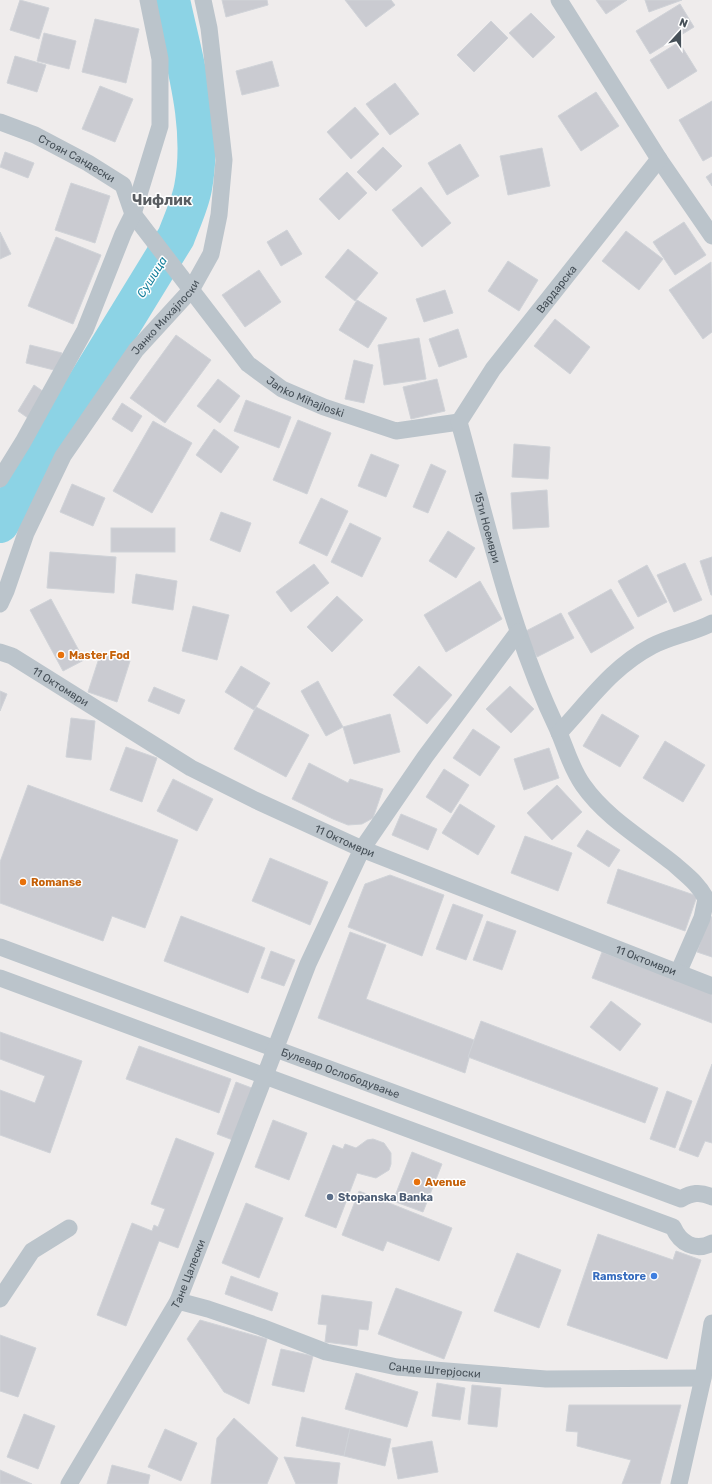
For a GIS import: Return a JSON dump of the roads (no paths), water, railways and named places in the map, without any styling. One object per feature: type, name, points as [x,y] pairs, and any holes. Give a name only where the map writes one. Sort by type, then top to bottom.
[{"type":"street","points":[[0,479],[23,442],[85,330],[122,234],[133,214],[160,126],[160,59],[148,0]]},
{"type":"street","name":"Јанко Михајлоски","points":[[0,604],[26,533],[63,456],[136,350],[191,290],[211,254],[219,215],[224,160],[208,28],[203,0]]},
{"type":"street","points":[[559,0],[659,160],[712,236]]},
{"type":"street","name":"Стоян Сандески","points":[[0,122],[34,134],[88,163],[123,185],[133,214]]},
{"type":"street","name":"Вардарска","points":[[459,422],[493,369],[659,160]]},
{"type":"street","points":[[133,214],[191,290]]},
{"type":"street","name":"Janko Mihajloski","points":[[191,290],[248,364],[282,389],[324,407],[396,431],[459,422]]},
{"type":"street","name":"15ти Ноември","points":[[459,422],[518,632],[542,699],[559,732],[570,763],[582,784],[600,807],[658,851],[695,882],[706,899],[702,918],[678,973]]},
{"type":"street","points":[[559,732],[584,706],[604,681],[630,660],[653,646],[712,623]]},
{"type":"street","name":"Тане Цалески","points":[[69,1484],[178,1302],[308,964],[362,849],[425,757],[518,632]]},
{"type":"street","name":"11 Октомври","points":[[0,652],[12,656],[191,768],[255,800],[362,849],[712,986]]},
{"type":"street","name":"Булевар Ослободување","points":[[0,947],[680,1200],[688,1194],[697,1193],[712,1197]]},
{"type":"street","points":[[0,978],[673,1227],[677,1236],[692,1246],[711,1246]]},
{"type":"street","points":[[0,1299],[32,1251],[69,1228]]},
{"type":"street","name":"Санде Штерјоски","points":[[178,1302],[261,1326],[326,1352],[397,1368],[546,1379],[702,1378]]},
{"type":"street","points":[[679,1484],[702,1378],[712,1323]]},
{"type":"waterway","name":"Сушица","points":[[0,524],[176,237],[190,200],[196,164],[195,117],[187,70],[171,0]]},
{"type":"place","name":"Master Fod","points":[[61,655]]},
{"type":"place","name":"Romanse","points":[[23,882]]},
{"type":"place","name":"Avenue","points":[[417,1182]]},
{"type":"place","name":"Stopanska Banka","points":[[330,1197]]},
{"type":"place","name":"Ramstore","points":[[654,1276]]},
{"type":"district","name":"Чифлик","points":[[162,200]]}]
